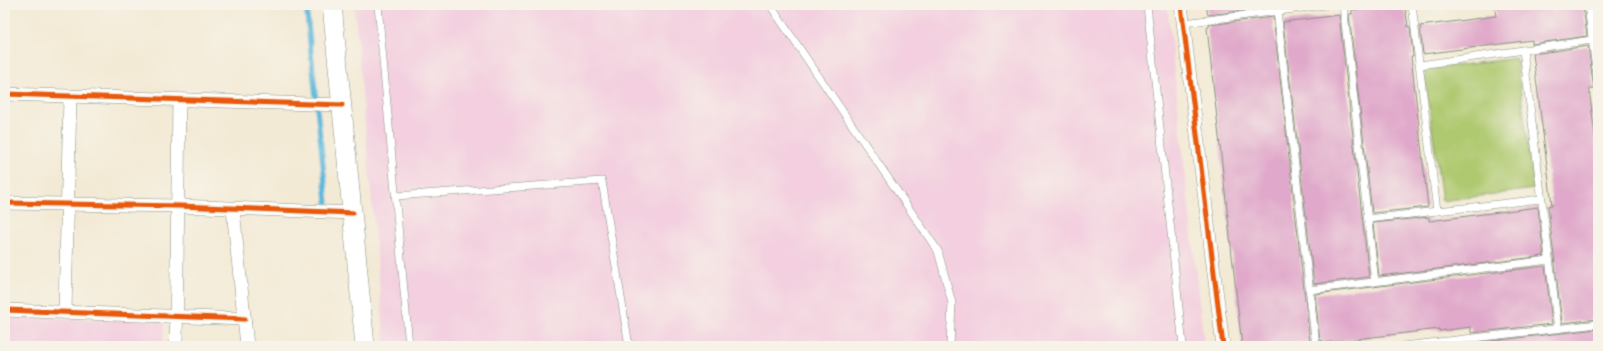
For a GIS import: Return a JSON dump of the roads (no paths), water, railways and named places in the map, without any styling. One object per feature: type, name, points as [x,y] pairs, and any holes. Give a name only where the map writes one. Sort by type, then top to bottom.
[{"type":"street","points":[[332,5],[333,105],[352,213],[365,346]]},
{"type":"street","points":[[1181,5],[1223,346]]},
{"type":"street","points":[[5,94],[333,105]]},
{"type":"street","points":[[64,312],[70,96]]},
{"type":"street","points":[[176,346],[179,100]]},
{"type":"street","points":[[5,203],[178,206],[352,213]]},
{"type":"street","points":[[233,209],[247,346]]},
{"type":"street","points":[[5,310],[245,319]]},
{"type":"lane","points":[[378,5],[409,346]]},
{"type":"lane","points":[[770,5],[938,251],[952,303],[950,346]]},
{"type":"lane","points":[[1147,5],[1183,346]]},
{"type":"lane","points":[[1184,23],[1326,5]]},
{"type":"lane","points":[[1343,5],[1375,282]]},
{"type":"lane","points":[[1412,5],[1437,211]]},
{"type":"lane","points":[[1588,5],[1598,86]]},
{"type":"lane","points":[[1277,11],[1316,346]]},
{"type":"lane","points":[[1420,65],[1592,40]]},
{"type":"lane","points":[[1523,50],[1558,329]]},
{"type":"lane","points":[[396,196],[602,181],[630,346]]},
{"type":"lane","points":[[1368,219],[1541,198]]},
{"type":"lane","points":[[1309,290],[1549,260]]},
{"type":"lane","points":[[1403,346],[1598,324]]},
{"type":"waterway","points":[[306,5],[327,202]]}]
